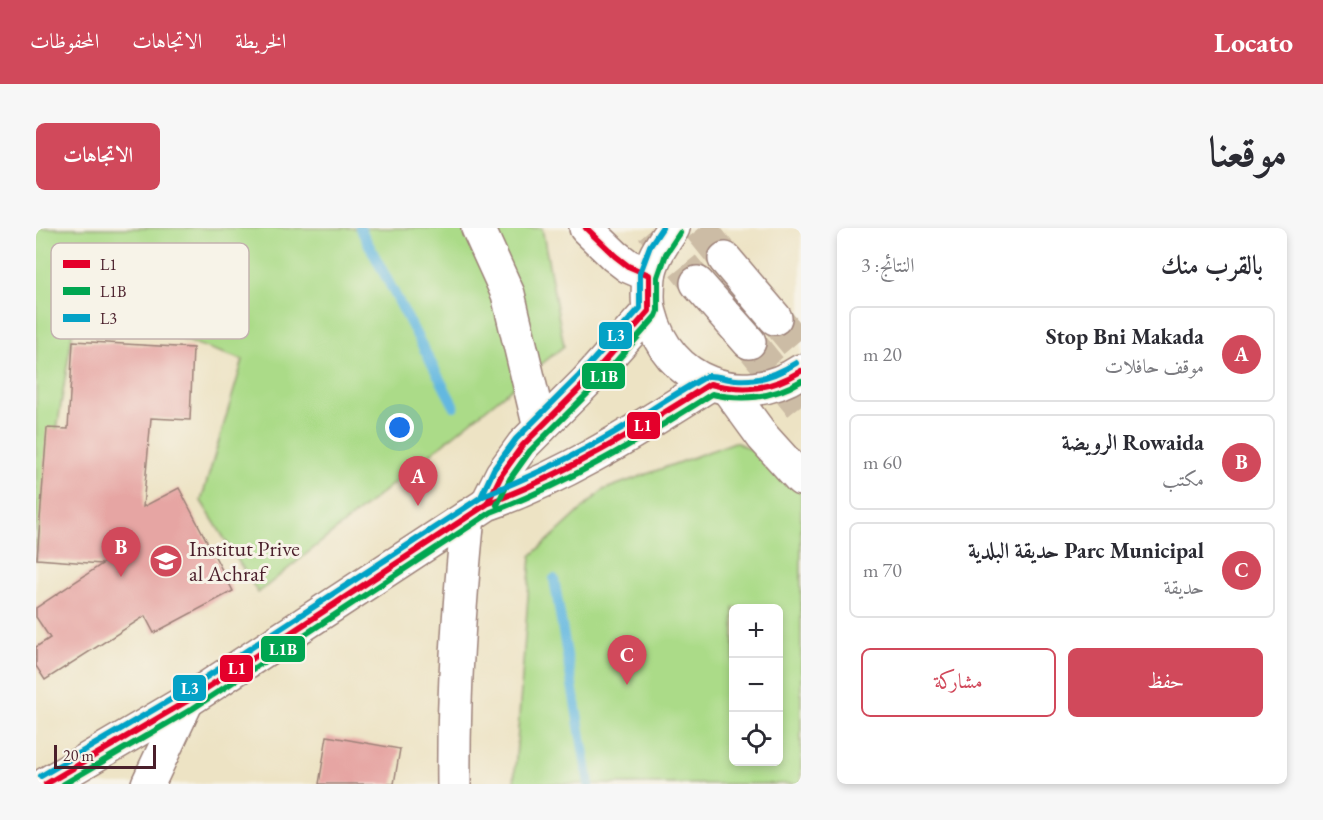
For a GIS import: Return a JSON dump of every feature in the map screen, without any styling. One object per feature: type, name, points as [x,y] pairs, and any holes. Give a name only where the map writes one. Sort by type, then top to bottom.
[{"type":"main road","points":[[478,228],[507,294],[540,428]]},
{"type":"main road","points":[[586,228],[628,266],[649,275]]},
{"type":"main road","points":[[673,228],[658,250],[649,275],[649,311],[657,334],[670,356],[688,372],[719,386],[753,390],[777,385],[801,371]]},
{"type":"main road","points":[[725,259],[775,318]]},
{"type":"main road","points":[[697,283],[749,342]]},
{"type":"main road","points":[[454,784],[453,729],[457,653],[478,510],[523,445],[586,382],[649,311]]},
{"type":"main road","points":[[719,386],[801,479]]},
{"type":"main road","points":[[46,784],[187,701],[478,510],[555,476],[719,386]]},
{"type":"main road","points":[[148,784],[187,701]]},
{"type":"green space","points":[[36,228],[542,228],[564,346],[258,593],[201,501],[243,360],[181,339],[249,339],[249,243],[51,243],[51,339],[71,339],[36,561]]},
{"type":"green space","points":[[735,442],[797,471],[801,475],[801,784],[514,784],[531,556],[603,490]]},
{"type":"building","points":[[73,341],[193,348],[190,420],[151,418],[143,507],[179,488],[233,591],[154,633],[145,616],[45,680],[36,666],[36,647],[50,638],[36,617],[36,608],[102,564],[37,559],[47,428],[68,429]]},
{"type":"building","points":[[327,736],[400,749],[394,784],[319,784]]},
{"type":"waterway","points":[[360,228],[454,406]]},
{"type":"waterway","points":[[554,579],[589,784]]},
{"type":"tunnel","points":[[652,228],[697,283]]},
{"type":"tunnel","points":[[700,228],[725,259]]},
{"type":"tunnel","points":[[775,318],[801,349]]},
{"type":"tunnel","points":[[749,342],[801,406]]},
{"type":"transit line","name":"L1","points":[[46,784],[187,701],[487,504],[502,474],[523,445],[586,382],[649,311],[649,275],[628,266],[586,228]]},
{"type":"transit line","name":"L3","points":[[481,497],[494,469],[516,439],[579,376],[640,308],[640,273],[650,246],[662,228]]},
{"type":"transit line","name":"L1B","points":[[497,505],[510,479],[530,451],[593,388],[656,316],[658,277],[666,254],[680,233]]},
{"type":"transit line","name":"L3","points":[[41,776],[182,693],[483,496],[582,451],[707,376],[736,380],[760,379],[796,363]]},
{"type":"transit line","name":"L1","points":[[489,503],[575,464],[630,434],[710,384],[735,388],[757,388],[779,382],[801,371]]},
{"type":"transit line","name":"L1B","points":[[64,784],[192,709],[491,512],[549,487],[604,459],[712,394],[735,397],[758,396],[780,391],[801,381]]},
{"type":"place","name":"Stop Bni Makada","points":[[418,506]]},
{"type":"place","name":"Institut Prive al Achraf","points":[[166,561]]},
{"type":"place","name":"Rowaida الرويضة","points":[[121,577]]},
{"type":"place","name":"Parc Municipal حديقة البلدية","points":[[627,685]]}]
